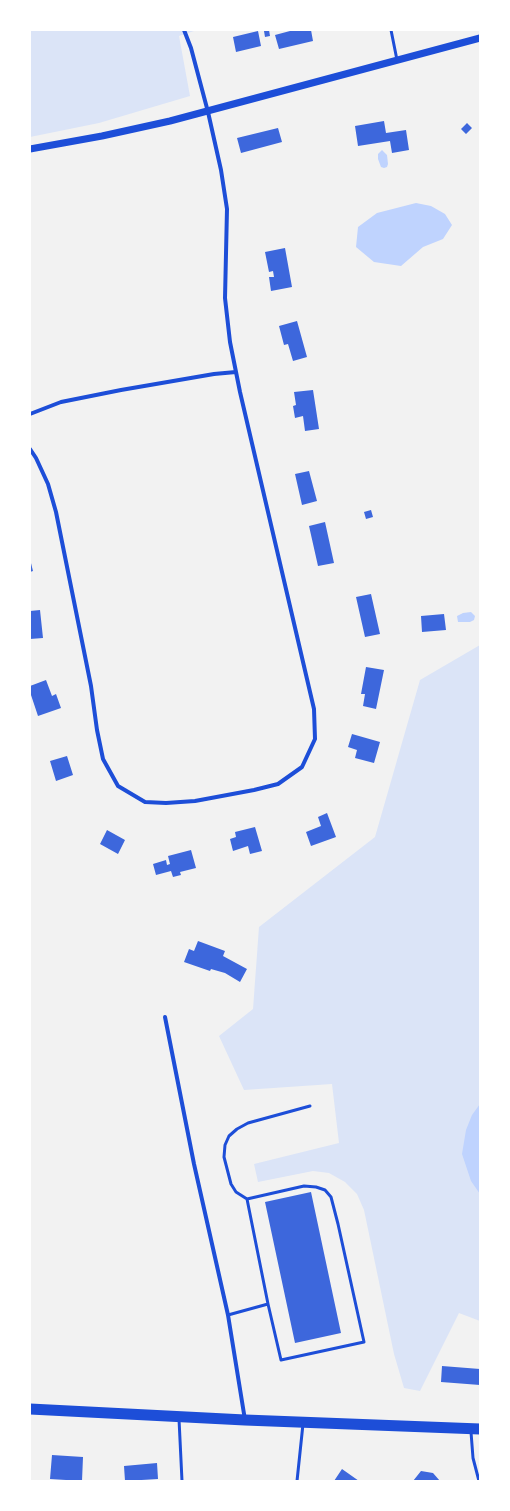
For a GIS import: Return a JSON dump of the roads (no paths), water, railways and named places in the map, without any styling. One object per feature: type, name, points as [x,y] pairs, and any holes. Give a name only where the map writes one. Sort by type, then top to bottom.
[{"type":"highway","points":[[30,1409],[245,1420],[475,1429]]},
{"type":"street","points":[[30,449],[36,458],[48,484],[56,512],[91,686],[97,730],[104,759],[118,786],[145,802],[166,803],[196,801],[278,784],[302,767],[315,739],[314,709],[240,392],[230,342],[225,298],[227,209],[221,170],[208,112],[184,30]]},
{"type":"street","points":[[30,149],[102,136],[208,112],[480,38]]},
{"type":"street","points":[[30,414],[61,402],[113,391],[214,374],[236,372]]},
{"type":"street","points":[[164,1017],[194,1164],[228,1315],[245,1420]]},
{"type":"lane","points":[[391,30],[397,60]]},
{"type":"lane","points":[[246,1199],[304,1186],[316,1187],[325,1190],[331,1197],[364,1342],[281,1360],[246,1199],[236,1192],[231,1184],[224,1157],[225,1145],[229,1136],[237,1129],[248,1123],[310,1106]]},
{"type":"lane","points":[[228,1315],[268,1304]]},
{"type":"lane","points":[[179,1417],[182,1481]]},
{"type":"lane","points":[[297,1481],[304,1422]]},
{"type":"lane","points":[[475,1429],[473,1458],[479,1481]]},
{"type":"water","points":[[382,150],[387,155],[388,164],[387,167],[384,168],[381,167],[378,159],[378,154]]},
{"type":"water","points":[[416,203],[431,206],[445,214],[452,225],[443,239],[423,247],[401,266],[374,262],[356,247],[358,227],[377,213]]},
{"type":"water","points":[[471,612],[475,616],[474,620],[470,622],[458,622],[457,616],[463,613]]},
{"type":"water","points":[[480,1104],[480,1194],[471,1181],[462,1154],[466,1130],[472,1115]]}]
